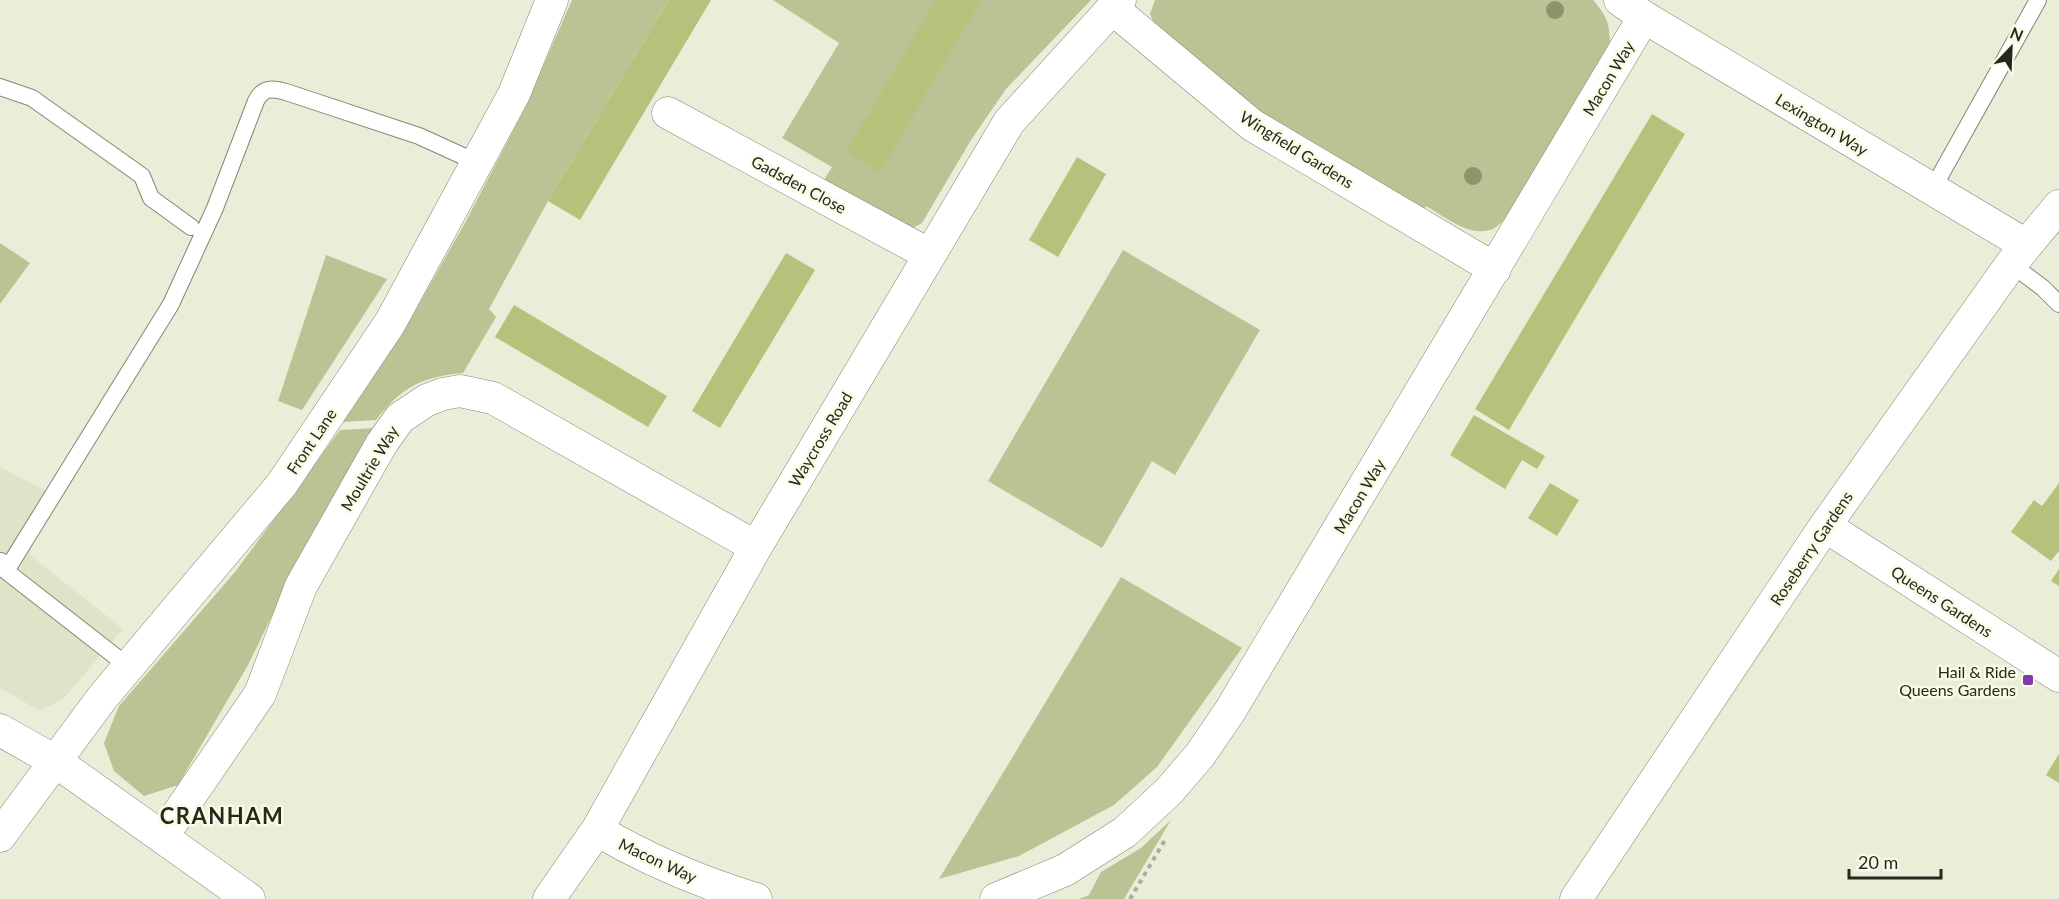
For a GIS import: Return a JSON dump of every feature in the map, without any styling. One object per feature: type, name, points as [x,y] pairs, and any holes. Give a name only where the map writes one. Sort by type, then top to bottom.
[{"type":"street","name":"Front Lane","points":[[0,836],[102,698],[282,484],[390,323],[514,93],[552,0]]},
{"type":"street","name":"Waycross Road","points":[[549,899],[597,830],[756,547],[1009,122],[1117,4]]},
{"type":"street","name":"Wingfield Gardens","points":[[1117,4],[1252,125],[1495,269]]},
{"type":"street","name":"Lexington Way","points":[[1632,9],[1932,190],[2019,255]]},
{"type":"street","name":"Macon Way","points":[[996,899],[1065,870],[1125,832],[1169,791],[1200,755],[1230,711],[1495,269],[1632,9]]},
{"type":"street","name":"Gadsden Close","points":[[668,113],[930,255]]},
{"type":"street","name":"Roseberry Gardens","points":[[1576,899],[1825,526],[2019,255],[2059,206]]},
{"type":"street","name":"Moultrie Way","points":[[162,837],[260,694],[301,586],[382,443],[400,418],[426,400],[460,391],[493,398],[756,547]]},
{"type":"street","name":"Queens Gardens","points":[[1825,526],[2059,676]]},
{"type":"street","points":[[0,730],[55,761],[249,899]]},
{"type":"street","name":"Macon Way","points":[[597,830],[628,848],[718,887],[756,899]]},
{"type":"lane","points":[[1932,190],[2038,0]]},
{"type":"lane","points":[[0,87],[32,98],[142,176],[151,198],[191,227]]},
{"type":"lane","points":[[129,667],[3,565],[171,304],[214,208],[256,101],[262,92],[273,88],[286,92],[419,136],[476,162]]},
{"type":"lane","points":[[2019,255],[2043,288],[2059,304]]},
{"type":"shaded area","points":[[0,467],[46,491],[30,555],[123,629],[64,698],[40,711],[0,688]]},
{"type":"green space","points":[[572,0],[669,0],[548,201],[489,309],[496,317],[463,373],[435,377],[414,386],[395,399],[376,420],[342,422],[405,329],[466,221],[524,110]]},
{"type":"green space","points":[[773,0],[1091,0],[1006,89],[971,140],[922,223],[908,231],[821,185],[832,167],[782,138],[839,43]]},
{"type":"green space","points":[[1155,0],[1593,0],[1607,22],[1610,48],[1511,220],[1506,217],[1496,227],[1487,231],[1478,231],[1460,226],[1426,206],[1423,211],[1257,112],[1156,28],[1150,14]]},
{"type":"green space","points":[[0,243],[30,263],[0,304]]},
{"type":"green space","points":[[1123,250],[1260,330],[1175,475],[1152,461],[1102,548],[988,481]]},
{"type":"green space","points":[[326,255],[387,279],[302,410],[278,401]]},
{"type":"green space","points":[[376,428],[303,552],[248,665],[178,785],[144,796],[114,771],[104,743],[119,706],[235,572],[340,430]]},
{"type":"green space","points":[[1121,577],[1242,648],[1157,767],[1114,805],[1019,856],[939,879]]},
{"type":"green space","points":[[1171,820],[1124,899],[1079,899],[1089,895],[1101,872],[1141,848]]},
{"type":"building","points":[[669,0],[711,0],[580,220],[548,201]]},
{"type":"building","points":[[936,0],[981,0],[880,172],[846,152]]},
{"type":"building","points":[[1652,114],[1685,134],[1509,430],[1475,409]]},
{"type":"building","points":[[1077,157],[1106,174],[1058,257],[1029,240]]},
{"type":"building","points":[[786,253],[815,270],[720,428],[692,411]]},
{"type":"building","points":[[514,305],[667,396],[648,427],[495,337]]},
{"type":"building","points":[[1474,415],[1545,456],[1537,469],[1522,460],[1505,489],[1450,455]]},
{"type":"building","points":[[1550,483],[1579,500],[1557,536],[1528,518]]},
{"type":"building","points":[[2059,483],[2059,551],[2051,561],[2011,532],[2034,500],[2042,506]]},
{"type":"building","points":[[2059,569],[2059,586],[2051,581]]},
{"type":"building","points":[[2059,754],[2059,783],[2046,775]]},
{"type":"place","name":"Hail & Ride Queens Gardens","points":[[2028,680]]},
{"type":"district","name":"CRANHAM","points":[[222,815]]}]
